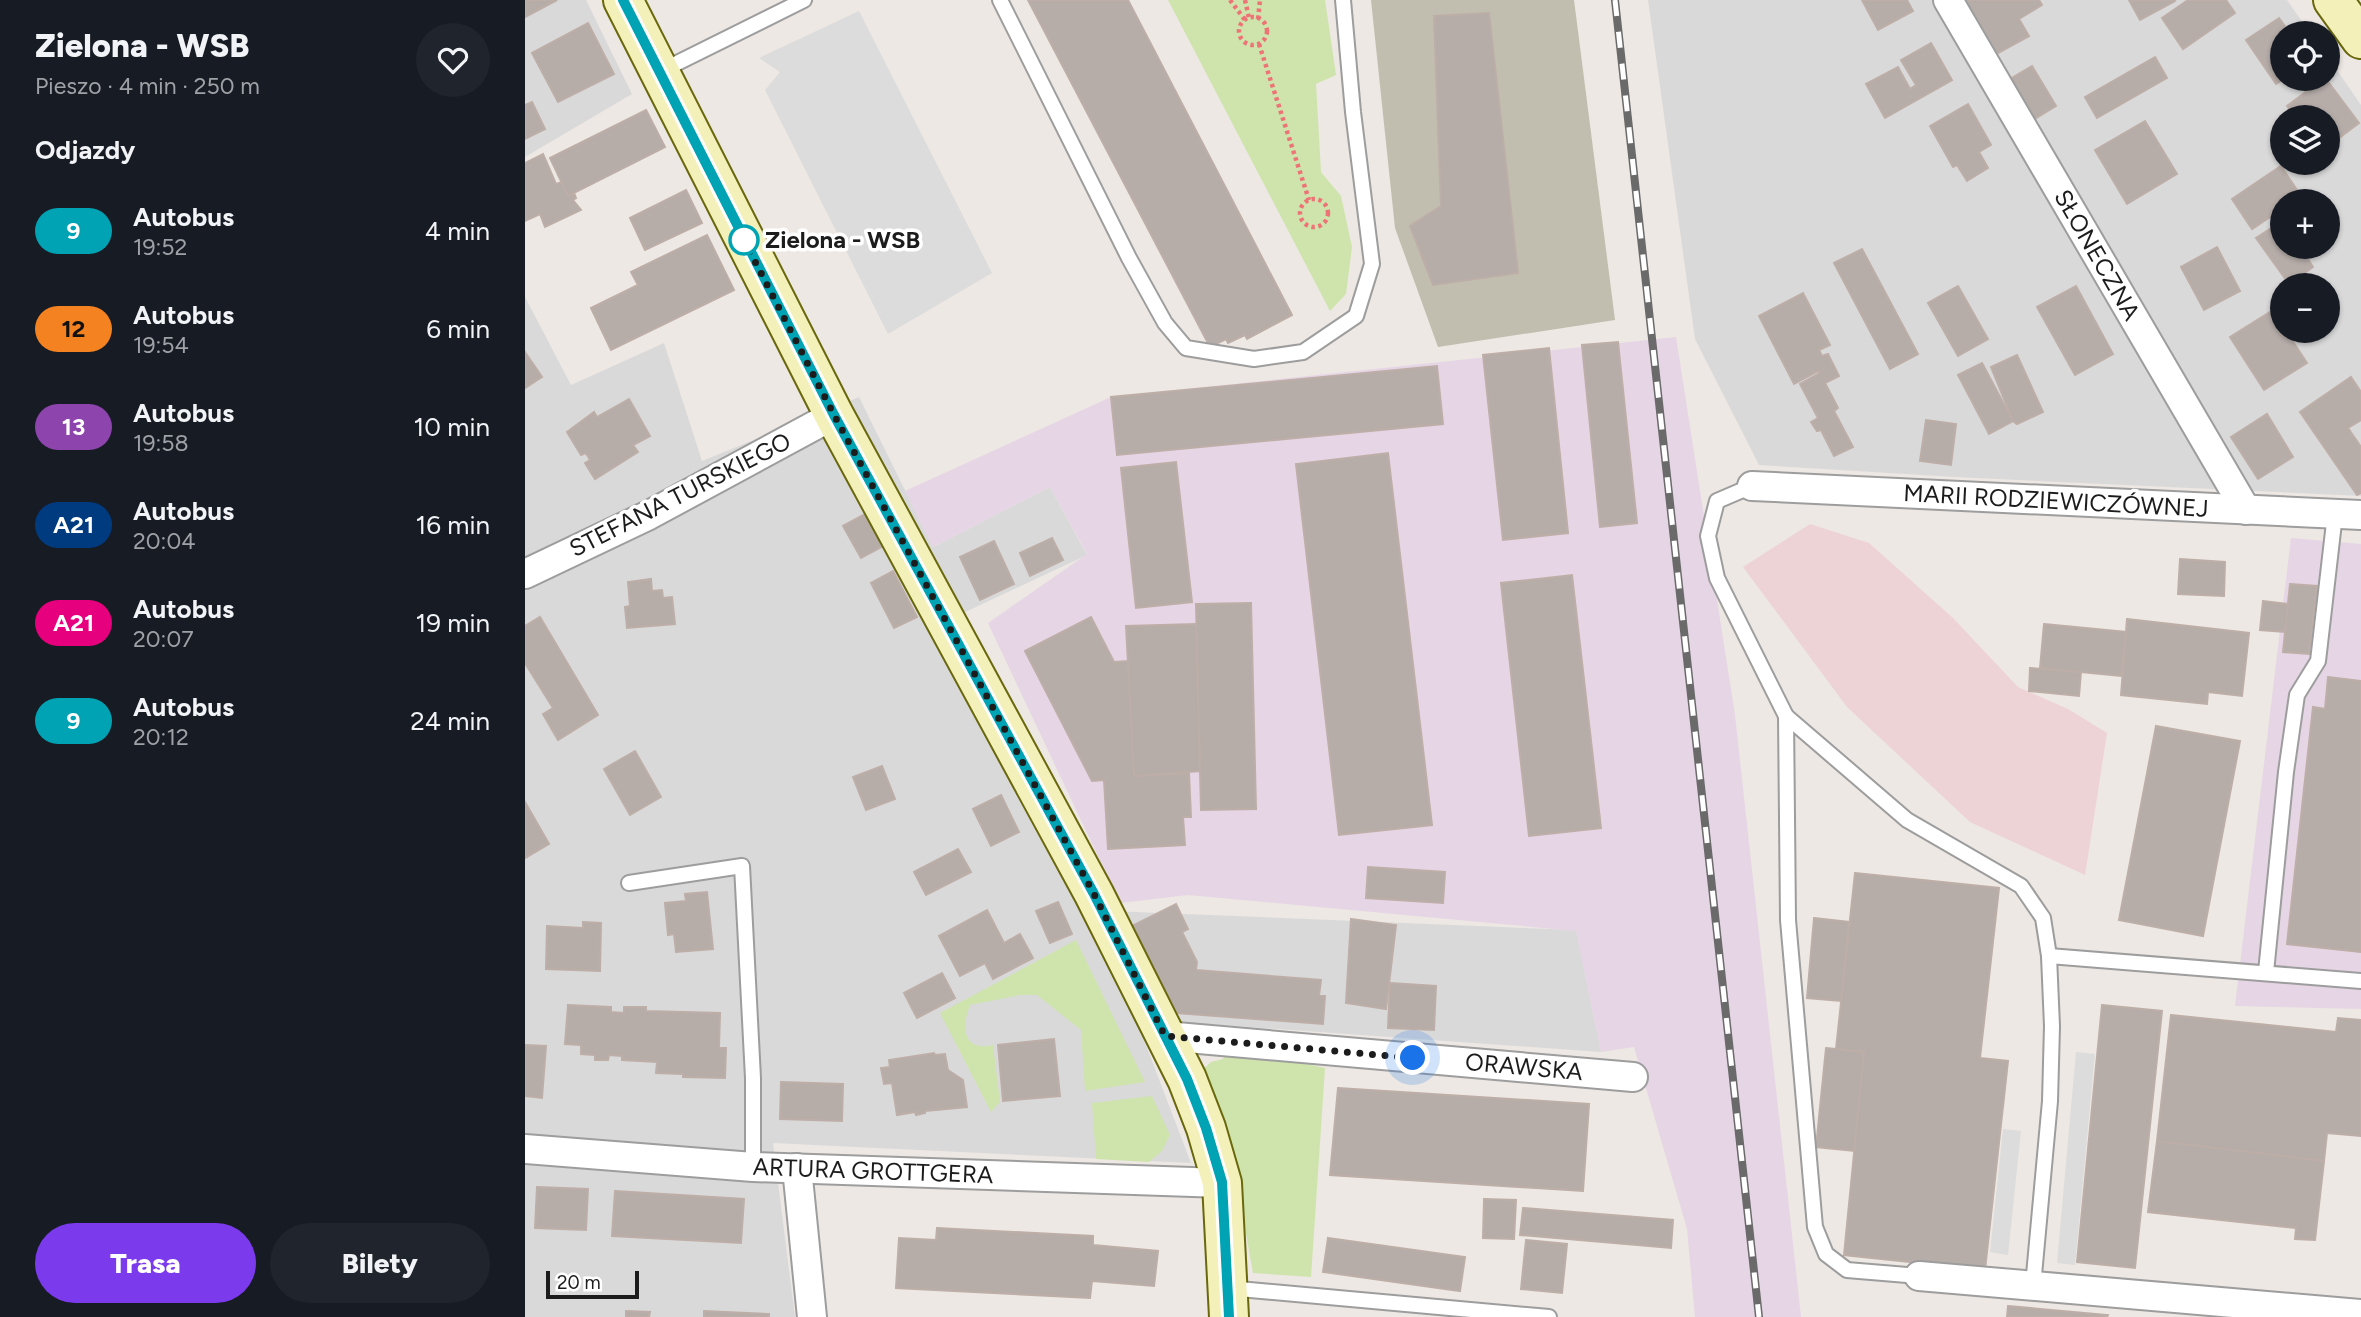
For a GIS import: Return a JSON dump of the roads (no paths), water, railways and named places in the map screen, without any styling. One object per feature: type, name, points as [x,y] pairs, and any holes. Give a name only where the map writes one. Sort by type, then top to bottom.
[{"type":"street","points":[[623,0],[834,415],[1094,894],[1191,1091],[1206,1128],[1222,1182],[1228,1302]]},
{"type":"street","name":"SŁONECZNA","points":[[1948,0],[2246,510]]},
{"type":"street","points":[[2333,0],[2361,39]]},
{"type":"street","name":"STEFANA TURSKIEGO","points":[[525,574],[649,515],[834,415]]},
{"type":"street","name":"MARII RODZIEWICZÓWNEJ","points":[[1752,486],[2348,515]]},
{"type":"street","name":"ORAWSKA","points":[[1165,1036],[1633,1077]]},
{"type":"street","name":"ARTURA GROTTGERA","points":[[525,1149],[753,1167],[1222,1182]]},
{"type":"street","points":[[797,1168],[812,1317]]},
{"type":"street","points":[[1919,1276],[2361,1314]]},
{"type":"lane","points":[[659,72],[804,0]]},
{"type":"lane","points":[[1000,0],[1129,258],[1165,323],[1186,348],[1254,359],[1303,352],[1356,316],[1372,264],[1353,112],[1343,0]]},
{"type":"lane","points":[[1752,486],[1717,501],[1708,536],[1717,578],[1786,716],[1907,820],[2021,886],[2043,918],[2049,956],[2052,1026],[2049,1101],[2033,1286]]},
{"type":"lane","points":[[2266,972],[2286,772],[2297,695],[2318,661],[2348,515]]},
{"type":"lane","points":[[1786,716],[1788,920],[1815,1227],[1826,1254],[1847,1270],[1919,1276]]},
{"type":"lane","points":[[629,883],[742,866],[753,1078],[753,1167]]},
{"type":"lane","points":[[2049,956],[2361,981]]},
{"type":"lane","points":[[1228,1302],[1549,1317]]},
{"type":"railway","points":[[1615,0],[1759,1317]]},
{"type":"place","name":"Zielona - WSB","points":[[744,240]]}]
